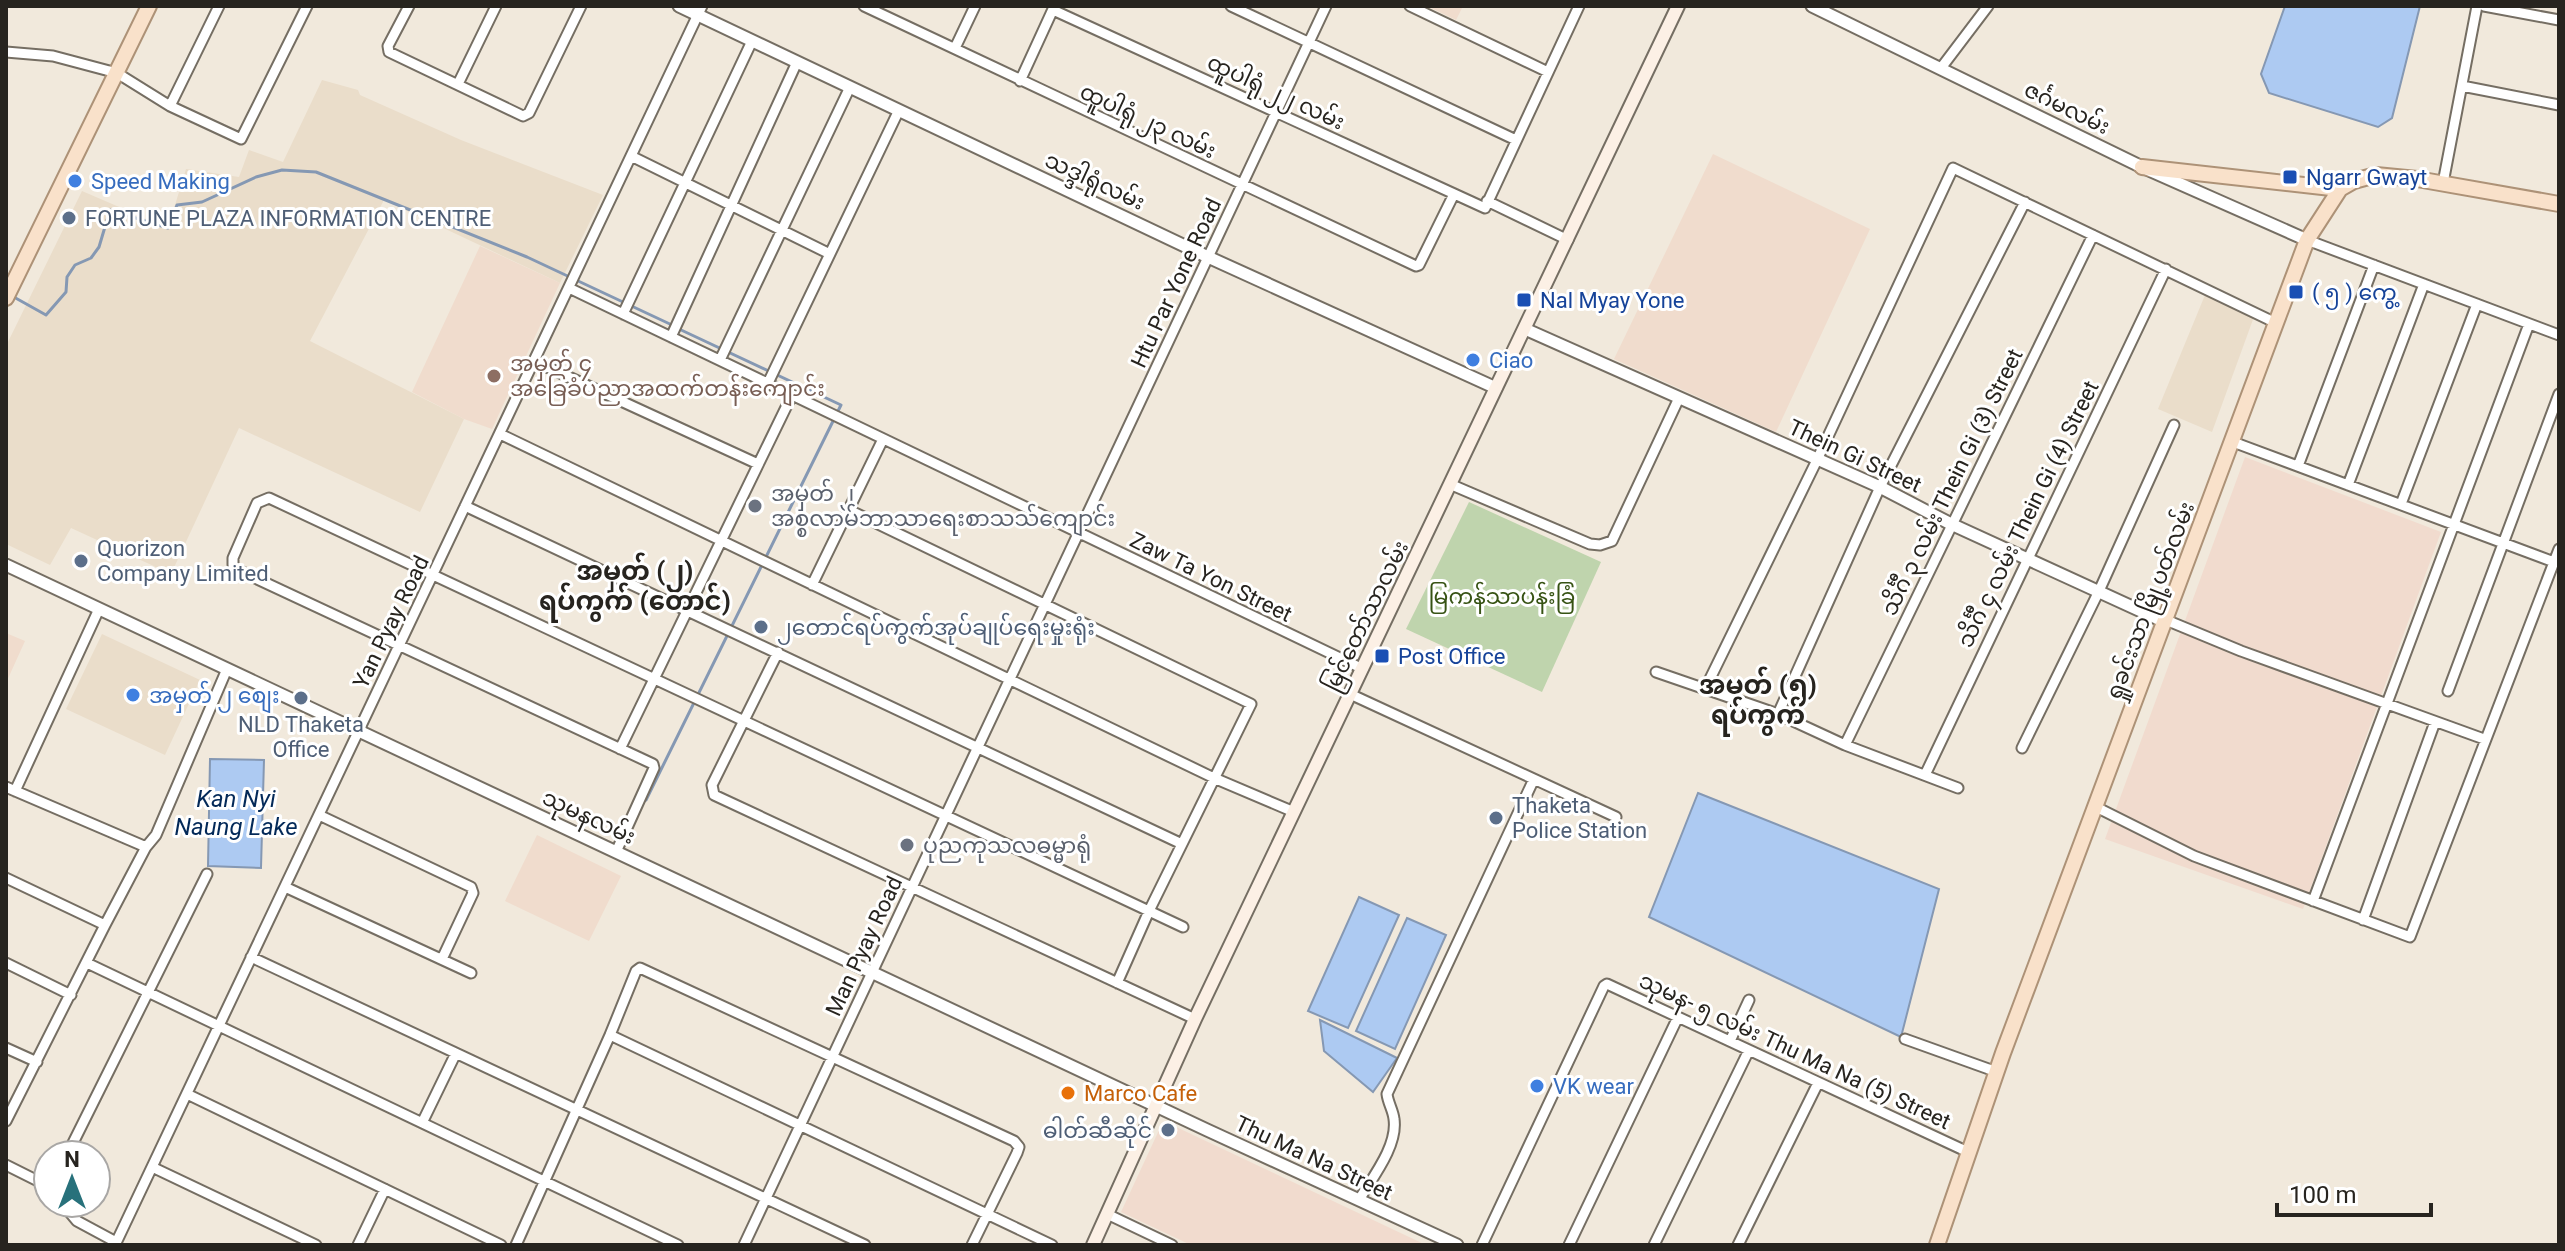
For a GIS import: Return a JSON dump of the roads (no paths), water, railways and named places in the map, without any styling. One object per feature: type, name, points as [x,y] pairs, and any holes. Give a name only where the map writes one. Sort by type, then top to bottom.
[{"type":"main road","points":[[6,298],[149,6]]},
{"type":"main road","name":"မြင်တော်သာလမ်း","points":[[1093,1245],[1195,1019],[1678,6]]},
{"type":"main road","points":[[2142,167],[2340,189],[2376,175],[2443,183],[2559,204]]},
{"type":"main road","name":"ရှုခင်းသာ မြို့ပတ်လမ်း","points":[[1937,1245],[1997,1072],[2307,240],[2340,189]]},
{"type":"street","points":[[170,106],[219,6]]},
{"type":"street","points":[[6,52],[53,56],[117,73],[170,106],[241,139],[307,6]]},
{"type":"street","points":[[409,6],[387,50],[523,116],[527,115],[581,6]]},
{"type":"street","points":[[458,84],[496,6]]},
{"type":"street","name":"သဒ္ဒါရုံလမ်း","points":[[679,6],[700,10],[752,41],[1208,257],[1496,388]]},
{"type":"street","name":"ထူပါရုံ ၂၃ လမ်း","points":[[864,6],[1418,266],[1454,194]]},
{"type":"street","points":[[955,48],[975,6]]},
{"type":"street","points":[[1231,6],[1516,140]]},
{"type":"street","name":"Htu Par Yone Road","points":[[1078,533],[1326,6]]},
{"type":"street","points":[[1410,6],[1548,72]]},
{"type":"street","points":[[1486,204],[1579,6]]},
{"type":"street","name":"ဇင်္ဂမလမ်း","points":[[1812,6],[2142,167],[2307,240]]},
{"type":"street","points":[[1941,68],[1988,6]]},
{"type":"street","points":[[2443,183],[2477,6]]},
{"type":"street","points":[[2484,6],[2559,20]]},
{"type":"street","points":[[1020,81],[1054,8]]},
{"type":"street","name":"ထူပါရုံ ၂၂ လမ်း","points":[[1054,8],[1454,194],[1486,204],[1568,240]]},
{"type":"street","name":"Yan Pyay Road","points":[[116,1244],[700,10]]},
{"type":"street","points":[[623,314],[752,41]]},
{"type":"street","points":[[671,337],[797,62]]},
{"type":"street","points":[[2462,86],[2559,105]]},
{"type":"street","points":[[720,360],[850,87]]},
{"type":"street","points":[[768,383],[899,110]]},
{"type":"street","points":[[631,156],[830,254]]},
{"type":"street","points":[[1705,689],[1817,460],[1953,168],[2276,323]]},
{"type":"street","points":[[1778,714],[1880,487],[2025,202]]},
{"type":"street","name":"သိင်္ဂီ ၃ လမ်း Thein Gi (3) Street","points":[[1845,745],[2093,235]]},
{"type":"street","points":[[2307,240],[2559,335]]},
{"type":"street","points":[[2298,466],[2374,265]]},
{"type":"street","name":"သိင်္ဂီ ၄ လမ်း Thein Gi (4) Street","points":[[1925,775],[2166,269]]},
{"type":"street","points":[[2348,485],[2424,284]]},
{"type":"street","name":"Zaw Ta Yon Street","points":[[569,288],[1363,669]]},
{"type":"street","points":[[2401,504],[2477,304]]},
{"type":"street","points":[[2313,901],[2529,324]]},
{"type":"street","name":"Thein Gi Street","points":[[1525,329],[1880,487],[1951,524],[2166,621]]},
{"type":"street","points":[[534,361],[758,464]]},
{"type":"street","points":[[2448,691],[2559,394]]},
{"type":"street","points":[[620,749],[792,395]]},
{"type":"street","points":[[1452,485],[1590,544],[1612,541],[1679,398]]},
{"type":"street","points":[[2022,748],[2099,591],[2174,425]]},
{"type":"street","points":[[500,434],[1214,778],[1294,812]]},
{"type":"street","points":[[812,585],[883,439]]},
{"type":"street","points":[[2233,442],[2554,562]]},
{"type":"street","points":[[616,852],[654,768],[653,764],[238,570],[233,565],[233,558],[257,503],[269,498],[1183,927]]},
{"type":"street","points":[[465,506],[1182,844]]},
{"type":"street","points":[[849,510],[1251,704],[1117,983]]},
{"type":"street","name":"Man Pyay Road","points":[[744,1245],[1078,533]]},
{"type":"street","points":[[2096,807],[2194,856],[2410,937],[2559,549]]},
{"type":"street","name":"သုမနလမ်း","points":[[6,565],[1155,1106]]},
{"type":"street","points":[[99,609],[9,791],[146,847]]},
{"type":"street","points":[[2166,621],[2484,739]]},
{"type":"street","points":[[778,652],[712,785],[712,793],[1195,1019]]},
{"type":"street","points":[[6,1121],[105,925],[146,847],[156,835],[227,669]]},
{"type":"street","points":[[1656,672],[1778,714],[1845,745],[1958,788]]},
{"type":"street","points":[[1350,694],[1616,817]]},
{"type":"street","points":[[2363,920],[2435,722]]},
{"type":"street","points":[[1359,1200],[1387,1152],[1394,1129],[1387,1094],[1533,781]]},
{"type":"street","points":[[319,815],[471,887],[473,893],[442,959]]},
{"type":"street","points":[[75,1139],[207,874]]},
{"type":"street","points":[[6,878],[105,925]]},
{"type":"street","points":[[285,887],[471,973]]},
{"type":"street","points":[[251,957],[865,1245]]},
{"type":"street","points":[[6,963],[71,995]]},
{"type":"street","points":[[87,963],[678,1245]]},
{"type":"street","points":[[516,1245],[636,971],[640,968],[1014,1141],[1019,1147],[972,1245]]},
{"type":"street","name":"သုမန- ၅ လမ်း Thu Ma Na (5) Street","points":[[1482,1245],[1607,984],[1968,1152]]},
{"type":"street","points":[[1730,1041],[1749,1000]]},
{"type":"street","points":[[1569,1245],[1678,1017]]},
{"type":"street","points":[[610,1035],[1052,1245]]},
{"type":"street","points":[[1905,1039],[1997,1072]]},
{"type":"street","points":[[6,1048],[37,1062]]},
{"type":"street","points":[[1654,1245],[1749,1050]]},
{"type":"street","points":[[422,1123],[456,1053]]},
{"type":"street","points":[[1738,1245],[1818,1083]]},
{"type":"street","points":[[187,1094],[501,1245]]},
{"type":"street","name":"Thu Ma Na Street","points":[[1155,1106],[1457,1245]]},
{"type":"street","points":[[6,1165],[32,1178]]},
{"type":"street","points":[[152,1167],[316,1245]]},
{"type":"street","points":[[358,1245],[385,1189]]},
{"type":"street","points":[[1107,1214],[1172,1245]]},
{"type":"street","points":[[75,1219],[116,1244]]},
{"type":"water","points":[[2285,6],[2420,6],[2392,118],[2378,127],[2269,93],[2261,74]]},
{"type":"water","name":"Kan Nyi Naung Lake","points":[[210,759],[264,760],[261,868],[208,866]]},
{"type":"water","points":[[1698,793],[1939,889],[1901,1037],[1649,917]]},
{"type":"water","points":[[1359,897],[1399,915],[1348,1028],[1308,1011]]},
{"type":"water","points":[[1407,918],[1446,935],[1395,1049],[1356,1031]]},
{"type":"water","points":[[1320,1020],[1397,1058],[1373,1092],[1324,1051]]},
{"type":"waterway","points":[[12,296],[46,315],[66,292],[67,277],[75,265],[91,258],[99,247],[110,210],[168,228],[177,205],[202,202],[256,177],[282,170],[316,172],[527,257],[672,325]]},
{"type":"waterway","points":[[646,800],[841,405],[679,329]]},
{"type":"place","name":"Ngarr Gwayt","points":[[2290,177]]},
{"type":"place","name":"Speed Making","points":[[75,181]]},
{"type":"place","name":"FORTUNE PLAZA INFORMATION CENTRE","points":[[69,218]]},
{"type":"place","name":"( ၅ ) ကွေ့","points":[[2296,292]]},
{"type":"place","name":"Nal Myay Yone","points":[[1524,300]]},
{"type":"place","name":"Ciao","points":[[1473,360]]},
{"type":"place","name":"အမှတ် ၄ အခြေခံပညာအထက်တန်းကျောင်း","points":[[494,376]]},
{"type":"place","name":"အမှတ် ၂ အစ္စလာမ်ဘာသာရေးစာသသ်ကျောင်း","points":[[755,506]]},
{"type":"place","name":"Quorizon Company Limited","points":[[81,561]]},
{"type":"place","name":"၂တောင်ရပ်ကွက်အုပ်ချုပ်ရေးမှုးရုံး","points":[[761,627]]},
{"type":"place","name":"Post Office","points":[[1382,656]]},
{"type":"place","name":"အမှတ် ၂ စျေး","points":[[133,695]]},
{"type":"place","name":"NLD Thaketa Office","points":[[301,698]]},
{"type":"place","name":"Thaketa Police Station","points":[[1496,818]]},
{"type":"place","name":"ပုညကုသလဓမ္မာရုံ","points":[[907,845]]},
{"type":"place","name":"VK wear","points":[[1537,1086]]},
{"type":"place","name":"Marco Cafe","points":[[1068,1093]]},
{"type":"place","name":"ဓါတ်ဆီဆိုင်","points":[[1168,1130]]},
{"type":"district","name":"အမှတ် (၂) ရပ်ကွက် (တောင်)","points":[[635,586]]},
{"type":"district","name":"အမှတ် (၅) ရပ်ကွက်","points":[[1758,700]]},
{"type":"park label","name":"မြကန်သာပန်းခြံ","points":[[1502,596]]}]
